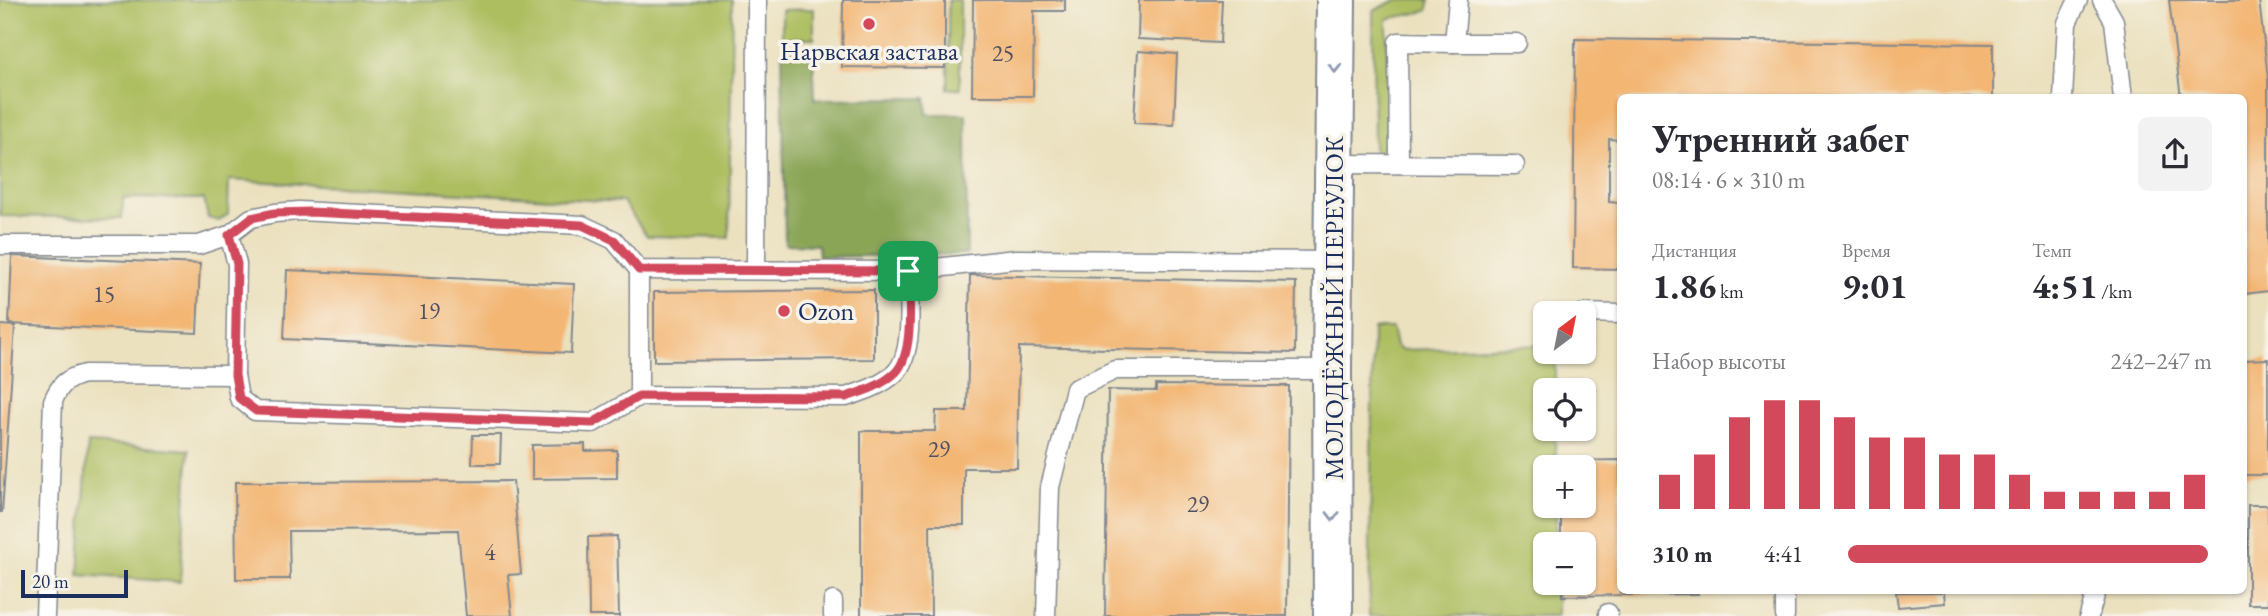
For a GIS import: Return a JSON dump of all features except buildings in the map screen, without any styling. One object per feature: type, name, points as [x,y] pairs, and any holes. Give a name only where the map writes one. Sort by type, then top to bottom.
[{"type":"street","name":"МОЛОДЁЖНЫЙ ПЕРЕУЛОК","points":[[1333,616],[1332,370],[1336,0]]},
{"type":"lane","points":[[756,270],[757,0]]},
{"type":"lane","points":[[1454,43],[1458,0]]},
{"type":"lane","points":[[2063,94],[2067,23],[2078,0]]},
{"type":"lane","points":[[2102,0],[2114,21],[2123,94]]},
{"type":"lane","points":[[1399,164],[1398,42],[1517,43]]},
{"type":"lane","points":[[1334,164],[1515,165]]},
{"type":"lane","points":[[0,244],[199,245],[229,235],[251,218],[299,211],[582,225],[614,240],[639,270],[639,396]]},
{"type":"lane","points":[[229,235],[237,264],[235,375],[239,398],[256,411],[593,423],[639,396],[846,397],[875,387],[898,371],[909,341],[908,271]]},
{"type":"lane","points":[[639,270],[908,271],[1016,259],[1333,261]]},
{"type":"lane","points":[[1596,313],[1617,314]]},
{"type":"lane","points":[[1046,616],[1050,487],[1075,389],[1115,370],[1332,370]]},
{"type":"lane","points":[[45,616],[53,401],[59,386],[70,377],[85,374],[235,375]]},
{"type":"lane","points":[[1784,594],[1785,616]]},
{"type":"lane","points":[[2089,616],[2095,594]]},
{"type":"green space","points":[[0,0],[732,0],[729,238],[647,236],[623,202],[229,180],[228,214],[219,221],[208,218],[204,199],[123,198],[122,218],[0,216]]},
{"type":"green space","points":[[948,0],[960,0],[960,89],[948,89]]},
{"type":"green space","points":[[1396,0],[1430,0],[1427,11],[1387,19],[1387,152],[1374,157],[1373,11]]},
{"type":"green space","points":[[814,9],[814,38],[782,38],[782,10]]},
{"type":"green space","points":[[782,51],[813,51],[815,99],[926,98],[927,114],[966,114],[967,254],[819,257],[818,245],[785,244]]},
{"type":"green space","points":[[1373,328],[1392,328],[1396,346],[1401,350],[1533,345],[1533,364],[1555,364],[1555,378],[1533,378],[1533,441],[1555,441],[1556,455],[1533,455],[1533,518],[1556,518],[1556,532],[1533,532],[1533,595],[1557,595],[1557,616],[1369,616]]},
{"type":"green space","points":[[88,443],[189,450],[180,582],[79,575]]},
{"type":"place","name":"Нарвская застава","points":[[869,24]]},
{"type":"place","name":"Ozon","points":[[784,311]]},
{"type":"route","points":[[299,211],[582,225],[614,240],[639,270],[908,271],[909,341],[898,371],[875,387],[846,397],[639,396],[593,423],[256,411],[239,398],[235,375],[237,264],[229,235],[251,218],[275,213],[299,211]]}]
